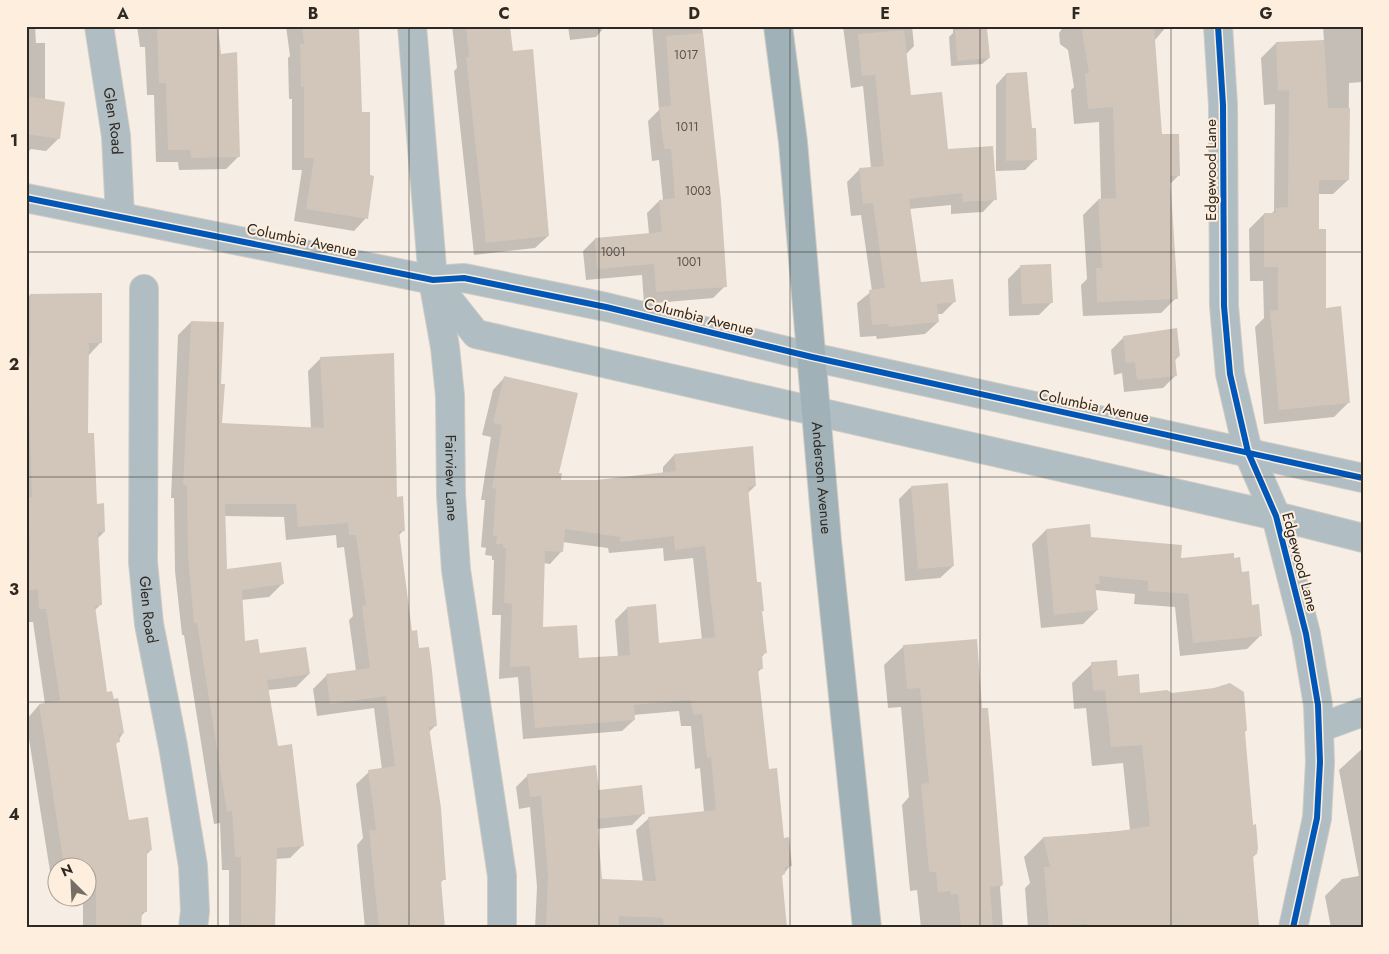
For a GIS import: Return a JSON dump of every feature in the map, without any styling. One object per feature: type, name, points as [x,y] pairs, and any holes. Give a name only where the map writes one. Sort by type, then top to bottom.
[{"type":"main road","name":"Anderson Avenue","points":[[778,26],[793,142],[827,541],[867,928]]},
{"type":"street","name":"Glen Road","points":[[99,26],[116,136],[120,216]]},
{"type":"street","name":"Fairview Lane","points":[[412,26],[433,280],[445,347],[450,396],[451,495],[456,570],[499,847],[502,876],[502,928]]},
{"type":"street","name":"Edgewood Lane","points":[[1218,26],[1223,106],[1224,306],[1230,374],[1248,452],[1276,516],[1306,634],[1318,705],[1320,762],[1317,818],[1293,928]]},
{"type":"street","name":"Columbia Avenue","points":[[26,198],[433,280],[464,278],[606,308],[812,358],[1363,478]]},
{"type":"street","points":[[433,280],[476,334],[1276,516],[1363,538]]},
{"type":"street","name":"Glen Road","points":[[144,289],[143,562],[148,624],[174,746],[193,866],[195,911],[193,928]]},
{"type":"street","points":[[1319,728],[1363,712]]},
{"type":"building","points":[[157,26],[218,26],[221,54],[237,52],[240,157],[191,158],[190,150],[168,150],[166,83],[159,83]]},
{"type":"building","points":[[302,26],[359,26],[362,112],[370,112],[370,175],[374,176],[368,219],[306,209],[314,158],[304,158],[304,87],[301,87],[300,44],[304,44]]},
{"type":"building","points":[[466,26],[510,26],[513,51],[533,49],[549,236],[486,243],[466,57],[469,57]]},
{"type":"building","points":[[1081,26],[1154,26],[1162,134],[1179,134],[1180,176],[1170,176],[1178,299],[1097,302],[1096,268],[1102,268],[1098,199],[1116,198],[1113,107],[1088,109],[1085,73],[1089,73]]},
{"type":"building","points":[[987,28],[990,58],[957,61],[955,30]]},
{"type":"building","points":[[904,30],[911,95],[942,92],[948,149],[993,146],[997,200],[963,202],[962,193],[909,199],[921,282],[953,279],[956,302],[937,304],[939,322],[889,327],[888,324],[872,325],[869,290],[885,288],[873,203],[863,204],[859,168],[884,166],[875,75],[862,76],[858,34]]},
{"type":"building","points":[[703,33],[721,200],[727,287],[656,292],[654,264],[597,269],[595,238],[662,232],[659,200],[675,198],[671,149],[664,149],[659,107],[671,106],[666,36]]},
{"type":"building","points":[[1324,40],[1328,108],[1350,108],[1349,180],[1319,180],[1319,229],[1326,229],[1326,308],[1341,306],[1350,403],[1279,410],[1270,311],[1278,310],[1278,267],[1264,267],[1264,213],[1276,213],[1275,208],[1288,207],[1289,90],[1278,91],[1276,42]]},
{"type":"building","points":[[1027,72],[1032,128],[1036,128],[1037,160],[1006,161],[1006,73]]},
{"type":"building","points":[[26,96],[65,102],[60,139],[26,134]]},
{"type":"building","points":[[1051,264],[1053,303],[1022,304],[1020,265]]},
{"type":"building","points":[[102,293],[102,343],[89,343],[88,433],[94,433],[97,504],[104,503],[105,532],[98,532],[102,605],[95,606],[107,692],[112,691],[114,699],[118,698],[124,733],[119,734],[120,742],[116,743],[129,820],[148,817],[152,850],[147,851],[147,912],[142,912],[141,928],[96,928],[98,856],[62,856],[39,704],[60,700],[46,609],[39,609],[38,589],[26,591],[26,559],[30,558],[28,497],[32,497],[29,409],[26,409],[26,356],[30,356],[30,294]]},
{"type":"building","points":[[191,321],[224,322],[221,384],[225,384],[222,423],[324,428],[320,357],[394,353],[397,497],[403,496],[405,531],[399,531],[412,631],[417,630],[419,648],[429,647],[432,670],[437,726],[429,727],[441,808],[446,880],[441,880],[445,928],[379,928],[369,830],[376,830],[368,770],[395,766],[386,696],[330,704],[326,674],[370,668],[362,606],[366,605],[356,535],[349,535],[348,523],[298,527],[296,504],[225,504],[227,569],[281,562],[284,584],[242,590],[245,641],[258,639],[260,653],[306,647],[310,674],[267,680],[278,746],[292,744],[304,846],[277,848],[275,928],[241,928],[241,857],[235,857],[232,811],[227,812],[197,623],[194,623],[188,557],[187,485],[183,485]]},
{"type":"building","points":[[1177,328],[1180,356],[1175,357],[1177,376],[1137,380],[1135,362],[1126,363],[1123,336]]},
{"type":"building","points":[[504,376],[578,393],[559,473],[562,473],[561,480],[596,480],[676,471],[674,454],[753,446],[756,486],[748,487],[757,582],[761,582],[767,653],[762,654],[763,669],[758,669],[769,769],[777,768],[784,838],[789,837],[792,866],[785,867],[785,874],[782,875],[787,928],[664,928],[663,918],[619,916],[619,928],[546,928],[548,874],[541,796],[530,797],[527,774],[596,765],[599,790],[642,785],[645,814],[597,819],[602,879],[656,881],[648,817],[716,810],[711,757],[707,758],[702,714],[693,715],[691,700],[634,705],[635,720],[535,728],[530,666],[510,667],[512,604],[504,603],[506,548],[503,548],[503,544],[496,544],[497,536],[493,536],[496,489],[492,488],[502,425],[493,423]],"holes":[[[565,529],[620,537],[620,542],[674,536],[675,550],[705,546],[715,637],[659,643],[656,604],[627,607],[630,655],[579,658],[577,625],[543,627],[545,551],[563,552]]]},
{"type":"building","points":[[948,483],[954,566],[918,569],[911,486]]},
{"type":"building","points":[[1090,524],[1091,537],[1182,545],[1181,558],[1234,553],[1234,558],[1240,557],[1242,572],[1249,571],[1252,605],[1259,604],[1262,636],[1193,643],[1188,594],[1148,591],[1148,581],[1099,576],[1100,584],[1095,584],[1098,610],[1054,615],[1046,529]]},
{"type":"building","points":[[977,639],[982,708],[988,708],[1003,885],[990,887],[993,928],[961,928],[958,894],[951,895],[950,891],[938,892],[936,872],[929,872],[921,784],[929,783],[920,688],[907,689],[903,645]]},
{"type":"building","points":[[1117,660],[1118,676],[1139,674],[1140,693],[1167,690],[1172,693],[1214,688],[1230,683],[1244,692],[1247,730],[1245,732],[1253,825],[1256,824],[1258,848],[1257,854],[1253,855],[1259,928],[1086,928],[1086,924],[1049,927],[1044,867],[1050,867],[1043,837],[1115,832],[1150,826],[1142,745],[1111,747],[1105,690],[1093,691],[1091,662]]},
{"type":"cycle path","points":[[1218,26],[1223,105],[1224,306],[1230,374],[1248,452],[1276,516],[1306,634],[1318,705],[1320,762],[1317,818],[1293,928]]},
{"type":"cycle path","points":[[26,198],[433,280],[464,278],[606,307],[812,357],[1363,478]]}]
